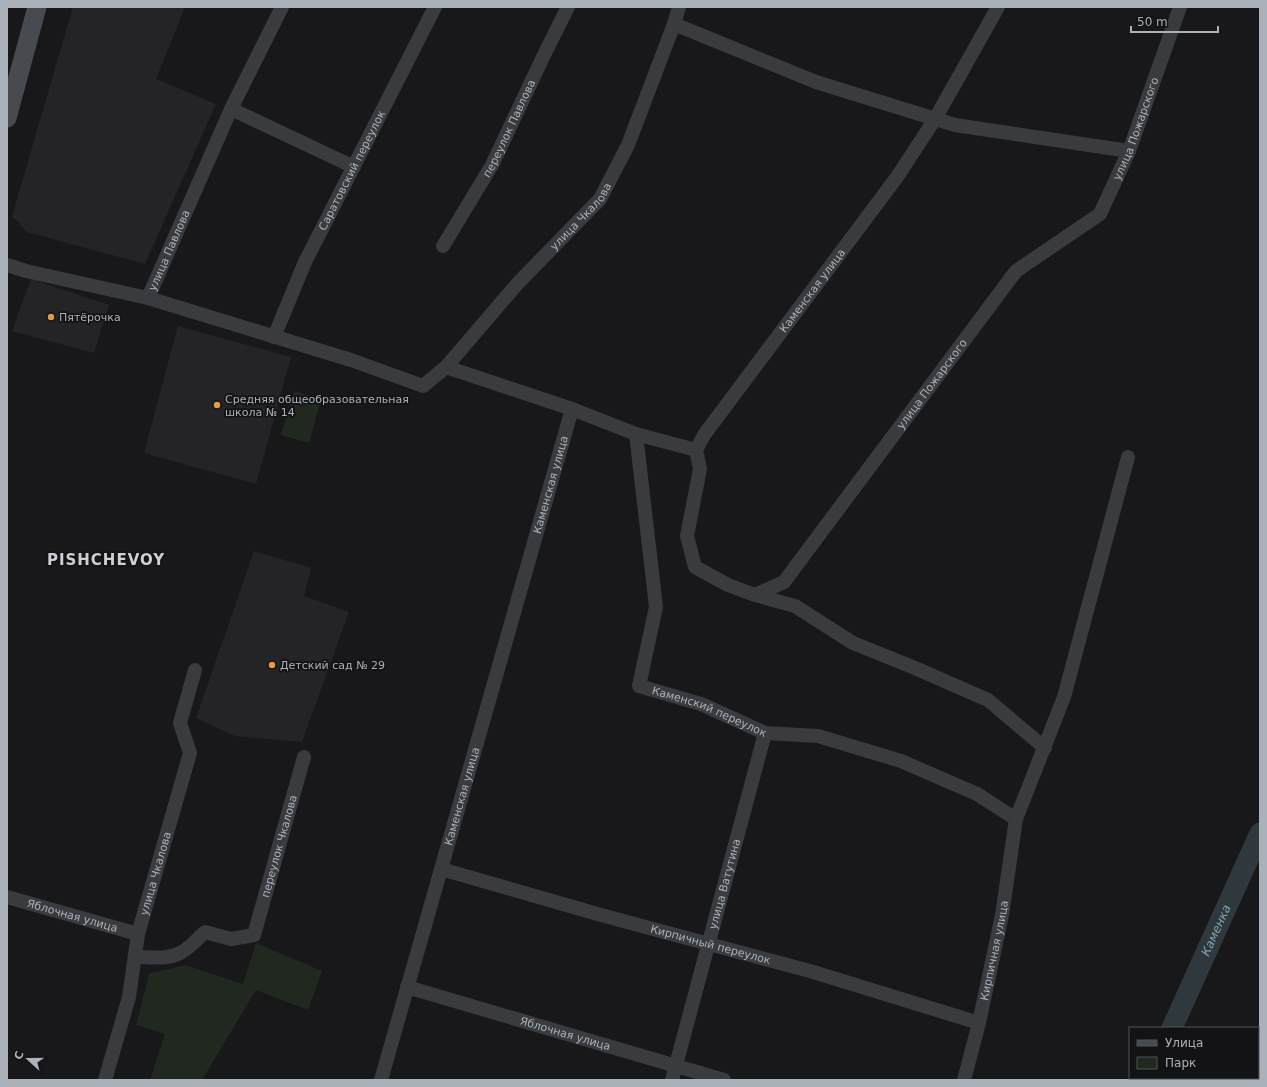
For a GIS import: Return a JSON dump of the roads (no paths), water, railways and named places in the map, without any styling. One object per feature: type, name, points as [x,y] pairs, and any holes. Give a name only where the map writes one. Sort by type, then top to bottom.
[{"type":"main road","points":[[7,118],[37,7]]},
{"type":"street","name":"улица Павлова","points":[[282,7],[231,109],[148,298],[350,360],[423,386]]},
{"type":"street","name":"Саратовский переулок","points":[[274,337],[305,262],[435,7]]},
{"type":"street","name":"переулок Павлова","points":[[443,246],[492,165],[568,7]]},
{"type":"street","name":"улица Чкалова","points":[[423,386],[446,367],[518,283],[600,199],[628,145],[674,24],[679,7]]},
{"type":"street","name":"Каменская улица","points":[[696,450],[704,435],[897,177],[936,119],[998,7]]},
{"type":"street","name":"улица Пожарского","points":[[755,595],[784,582],[1016,271],[1100,214],[1129,151],[1180,7]]},
{"type":"street","points":[[674,24],[816,82],[955,125],[1129,151]]},
{"type":"street","points":[[231,109],[354,167]]},
{"type":"street","points":[[7,265],[26,271],[148,298]]},
{"type":"street","points":[[446,367],[572,409],[636,434],[696,450],[700,469],[687,536],[695,566],[728,586],[795,606],[853,643],[988,700],[1045,748]]},
{"type":"street","name":"Каменская улица","points":[[381,1080],[572,409]]},
{"type":"street","name":"Каменский переулок","points":[[636,434],[656,607],[639,686],[701,704],[764,733],[818,736],[900,761],[977,794],[1016,819]]},
{"type":"street","name":"Кирпичная улица","points":[[964,1080],[979,1023],[1002,914],[1016,819],[1064,697],[1128,456]]},
{"type":"street","name":"улица Чкалова","points":[[105,1080],[129,997],[136,957],[138,934],[190,753],[180,723],[195,670]]},
{"type":"street","name":"улица Ватутина","points":[[672,1080],[764,733]]},
{"type":"street","name":"переулок Чкалова","points":[[136,957],[167,957],[182,953],[205,932],[231,939],[254,935],[304,757]]},
{"type":"street","name":"Кирпичный переулок","points":[[441,869],[810,971],[979,1023]]},
{"type":"street","name":"Яблочная улица","points":[[7,897],[138,934]]},
{"type":"street","name":"Яблочная улица","points":[[407,987],[724,1080]]},
{"type":"waterway","name":"Каменка","points":[[1172,1027],[1260,833]]},
{"type":"place","name":"Пятёрочка","points":[[51,317]]},
{"type":"place","name":"Средняя общеобразовательная школа № 14","points":[[217,405]]},
{"type":"place","name":"Детский сад № 29","points":[[272,665]]},
{"type":"district","name":"PISHCHEVOY","points":[[106,560]]}]
